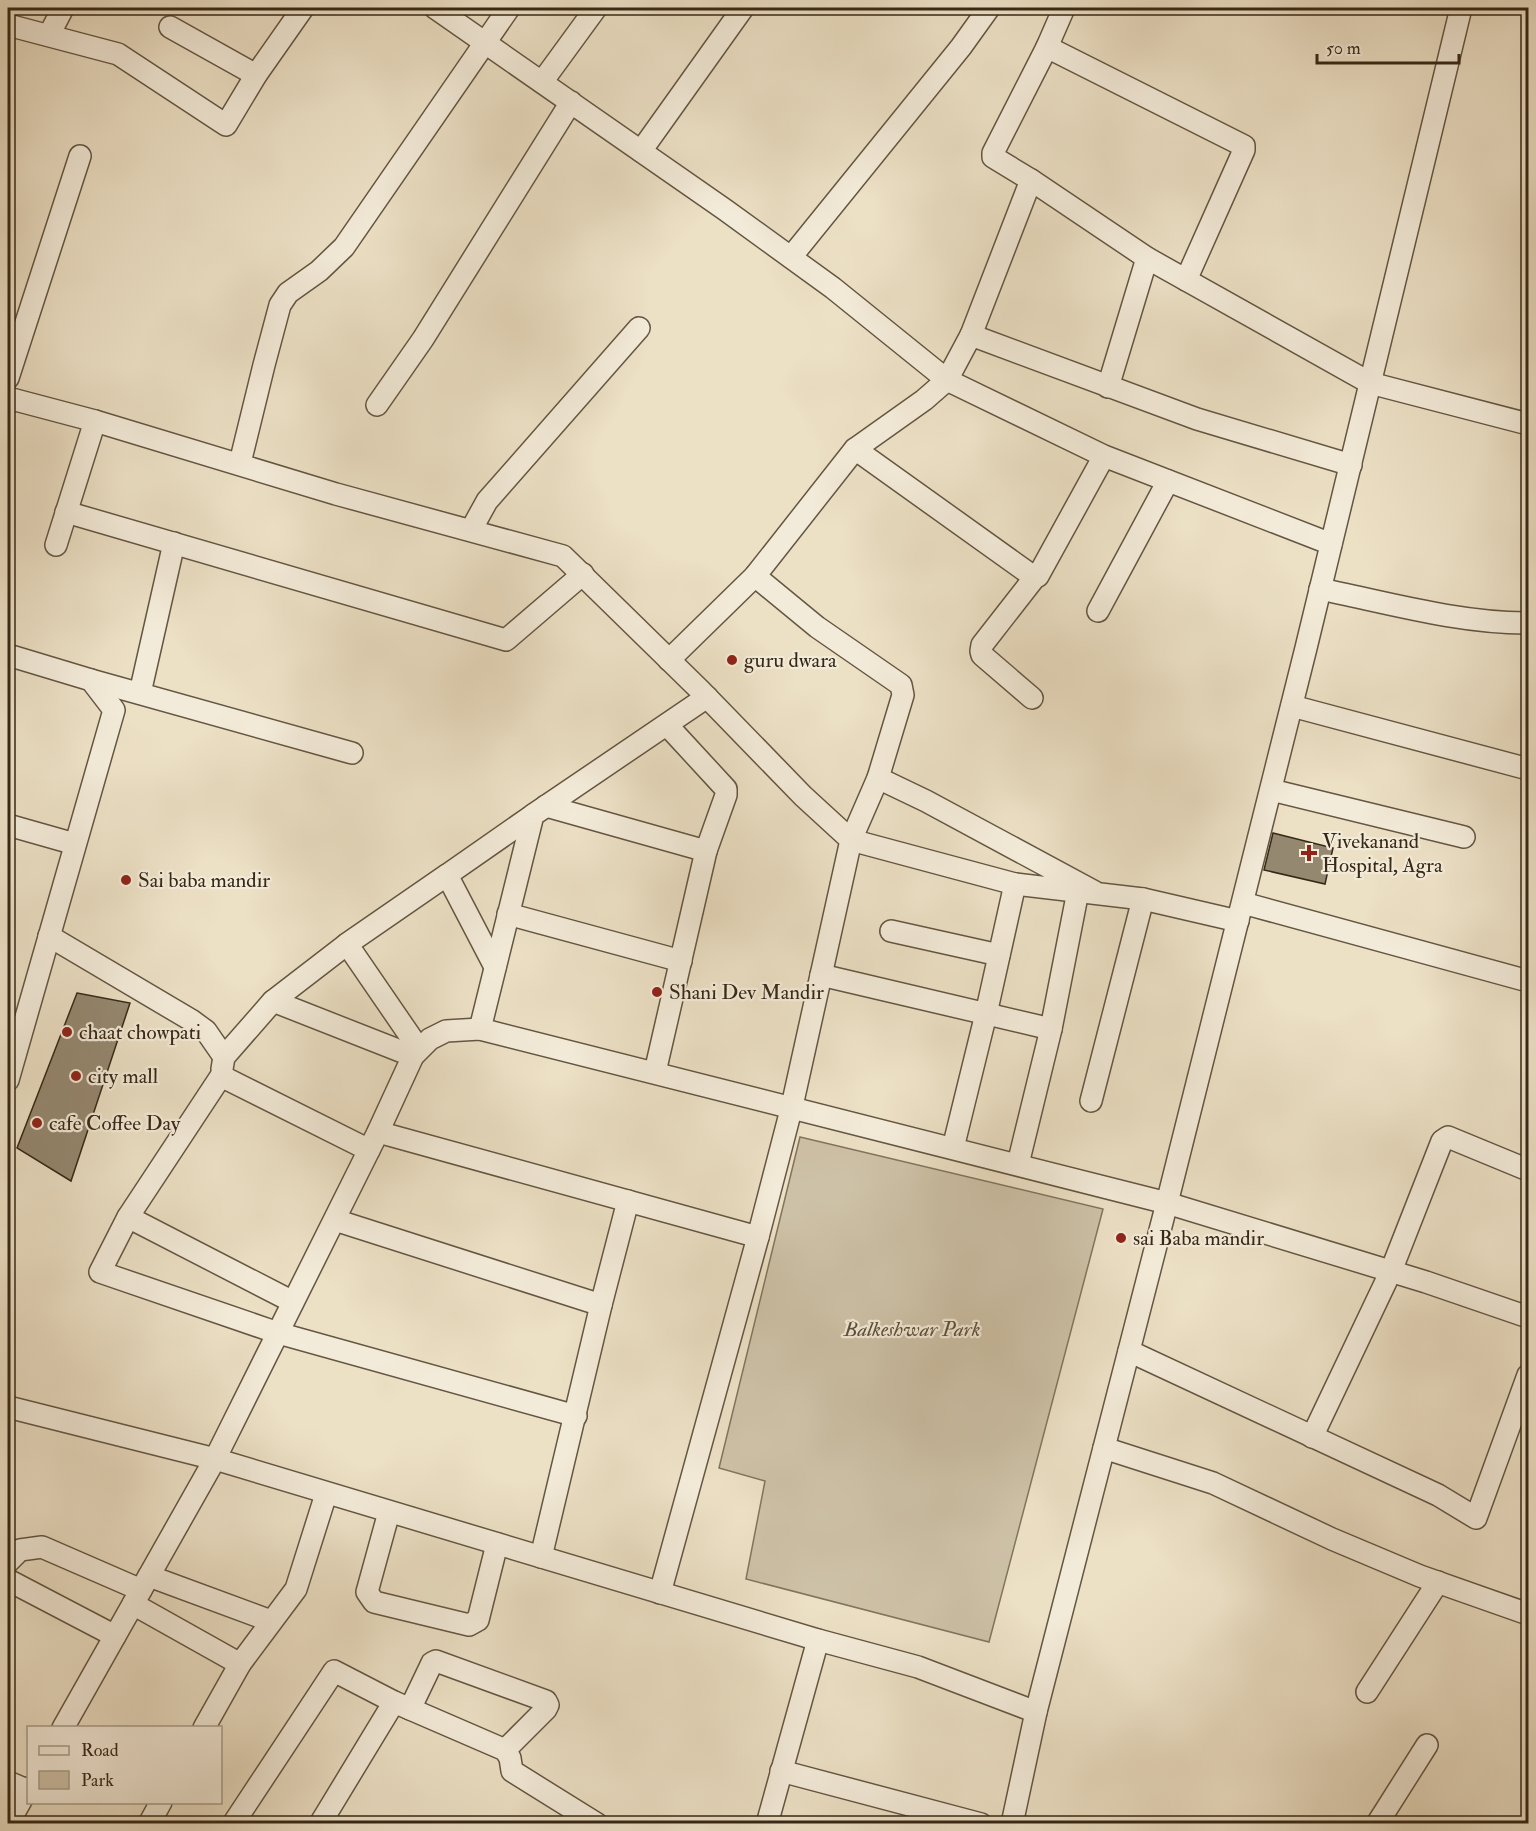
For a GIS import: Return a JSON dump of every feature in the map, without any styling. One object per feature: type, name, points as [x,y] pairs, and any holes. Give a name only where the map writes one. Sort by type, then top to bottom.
[{"type":"street","points":[[48,36],[63,8]]},
{"type":"street","points":[[435,8],[791,257],[947,380],[1104,456],[1331,544]]},
{"type":"street","points":[[240,463],[280,305],[288,293],[319,271],[344,247],[509,8]]},
{"type":"street","points":[[542,82],[596,8]]},
{"type":"street","points":[[641,151],[743,8]]},
{"type":"street","points":[[791,257],[961,47],[989,8]]},
{"type":"street","points":[[1064,8],[993,157],[1147,258],[1370,383],[1528,424]]},
{"type":"street","points":[[1012,1824],[1036,1712],[1292,706],[1461,8]]},
{"type":"street","points":[[8,25],[118,54],[226,125],[294,10]]},
{"type":"street","points":[[170,27],[256,75]]},
{"type":"street","points":[[1047,47],[1244,146],[1186,280]]},
{"type":"street","points":[[377,405],[423,339],[571,102]]},
{"type":"street","points":[[8,378],[80,156]]},
{"type":"street","points":[[669,660],[755,576],[855,449],[924,400],[947,380],[971,335],[1031,180]]},
{"type":"street","points":[[1108,387],[1147,258]]},
{"type":"street","points":[[471,530],[487,501],[639,328]]},
{"type":"street","points":[[971,335],[1197,419],[1351,465]]},
{"type":"street","points":[[8,398],[95,421],[240,463],[336,494],[471,530],[567,559],[707,697],[803,796],[851,840],[1015,884],[1240,912],[1528,981]]},
{"type":"street","points":[[56,545],[95,421]]},
{"type":"street","points":[[855,449],[1029,576],[1035,577]]},
{"type":"street","points":[[1032,698],[982,655],[982,645],[1038,576],[1104,456]]},
{"type":"street","points":[[1098,611],[1168,481]]},
{"type":"street","points":[[66,512],[506,640],[583,574]]},
{"type":"street","points":[[140,693],[174,543]]},
{"type":"street","points":[[660,1593],[792,1106],[851,840],[878,778],[903,695],[901,685],[818,627],[755,576]]},
{"type":"street","points":[[1320,589],[1460,618],[1503,623],[1528,622]]},
{"type":"street","points":[[8,655],[352,753]]},
{"type":"street","points":[[8,1080],[114,710],[91,680]]},
{"type":"street","points":[[576,1416],[278,1333],[100,1272],[128,1218],[222,1067],[273,1001],[347,944],[707,697]]},
{"type":"street","points":[[1292,706],[1528,769]]},
{"type":"street","points":[[655,1072],[706,851],[726,795],[726,789],[667,725]]},
{"type":"street","points":[[878,778],[926,801],[1086,892]]},
{"type":"street","points":[[1271,790],[1464,837]]},
{"type":"street","points":[[540,810],[706,851]]},
{"type":"street","points":[[480,1029],[508,914],[540,810]]},
{"type":"street","points":[[8,825],[75,844]]},
{"type":"street","points":[[447,875],[495,968]]},
{"type":"street","points":[[953,1148],[1015,884]]},
{"type":"street","points":[[1018,1164],[1086,892]]},
{"type":"street","points":[[1091,1101],[1143,899]]},
{"type":"street","points":[[508,914],[681,961]]},
{"type":"street","points":[[891,931],[999,955]]},
{"type":"street","points":[[49,936],[206,1031],[222,1067],[374,1141],[628,1201],[758,1238]]},
{"type":"street","points":[[347,944],[416,1053]]},
{"type":"street","points":[[821,975],[1050,1029]]},
{"type":"street","points":[[273,1001],[416,1053]]},
{"type":"street","points":[[64,1726],[215,1459],[416,1053],[430,1040],[446,1031],[480,1029],[792,1106],[1167,1203],[1391,1271],[1528,1317]]},
{"type":"street","points":[[1312,1437],[1391,1271],[1442,1141],[1448,1137],[1528,1170]]},
{"type":"street","points":[[541,1557],[628,1201]]},
{"type":"street","points":[[128,1218],[293,1302]]},
{"type":"street","points":[[335,1220],[601,1305]]},
{"type":"street","points":[[1129,1351],[1438,1495],[1472,1518],[1476,1518],[1528,1375]]},
{"type":"street","points":[[8,1407],[215,1459],[818,1640],[918,1666],[1036,1712]]},
{"type":"street","points":[[1104,1448],[1213,1483],[1332,1539],[1438,1582],[1528,1614]]},
{"type":"street","points":[[205,1726],[240,1664],[296,1589],[326,1494]]},
{"type":"street","points":[[389,1512],[367,1592],[374,1602],[469,1625],[478,1620],[497,1544]]},
{"type":"street","points":[[8,1562],[20,1550],[42,1547],[141,1590],[271,1621]]},
{"type":"street","points":[[8,1580],[115,1636]]},
{"type":"street","points":[[1367,1692],[1438,1582]]},
{"type":"street","points":[[141,1590],[240,1664]]},
{"type":"street","points":[[767,1824],[818,1640]]},
{"type":"street","points":[[320,1824],[432,1663],[436,1661],[546,1701],[548,1705],[546,1709],[505,1750]]},
{"type":"street","points":[[233,1824],[334,1671],[402,1706],[505,1750],[510,1758],[512,1771],[597,1824]]},
{"type":"street","points":[[1377,1824],[1427,1745]]},
{"type":"street","points":[[781,1771],[981,1824]]},
{"type":"street","points":[[8,1782],[27,1789]]},
{"type":"street","points":[[8,1824],[27,1791]]},
{"type":"street","points":[[149,1824],[160,1804]]},
{"type":"green space","name":"Balkeshwar Park","points":[[800,1137],[1103,1209],[989,1642],[746,1579],[765,1481],[719,1468]]},
{"type":"building","points":[[1273,833],[1333,848],[1325,884],[1264,870]]},
{"type":"building","name":"city mall","points":[[77,993],[130,1003],[71,1181],[17,1148]]},
{"type":"place","name":"guru dwara","points":[[732,660]]},
{"type":"place","name":"Vivekanand Hospital, Agra","points":[[1309,853]]},
{"type":"place","name":"Sai baba mandir","points":[[126,880]]},
{"type":"place","name":"Shani Dev Mandir","points":[[657,992]]},
{"type":"place","name":"chaat chowpati","points":[[67,1032]]},
{"type":"place","name":"city mall","points":[[76,1076]]},
{"type":"place","name":"cafe Coffee Day","points":[[37,1123]]},
{"type":"place","name":"sai Baba mandir","points":[[1121,1238]]}]
